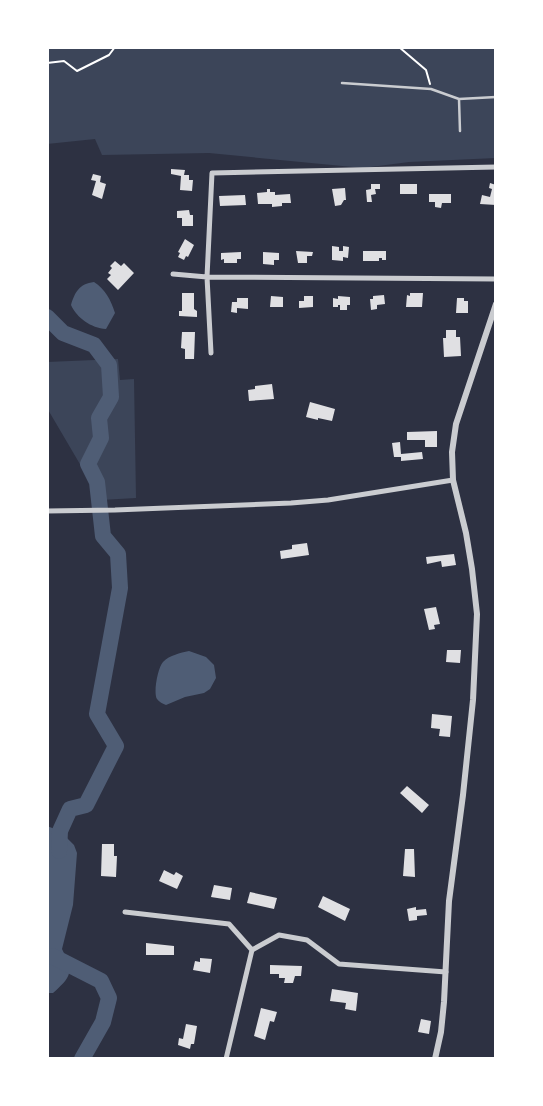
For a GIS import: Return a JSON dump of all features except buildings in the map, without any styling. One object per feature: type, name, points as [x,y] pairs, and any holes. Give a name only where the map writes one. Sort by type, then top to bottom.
[{"type":"street","points":[[211,353],[207,277],[212,173],[496,167]]},
{"type":"street","points":[[173,274],[207,277],[496,279]]},
{"type":"street","points":[[435,1059],[441,1032],[449,901],[473,700],[477,614],[466,533],[453,480],[452,452],[456,424],[496,304]]},
{"type":"street","points":[[47,511],[291,503],[328,500],[453,480]]},
{"type":"street","points":[[125,912],[229,924],[251,950]]},
{"type":"street","points":[[226,1059],[251,950],[279,935],[307,940],[339,964],[446,972]]},
{"type":"lane","points":[[342,83],[432,89],[459,99],[496,97]]},
{"type":"lane","points":[[459,99],[460,131]]},
{"type":"path","points":[[47,63],[64,61],[77,71],[109,55],[116,47]]},
{"type":"path","points":[[399,47],[426,70],[432,89]]},
{"type":"shaded area","points":[[47,47],[496,47],[496,158],[409,162],[363,168],[209,153],[102,155],[95,139],[47,144]]},
{"type":"shaded area","points":[[94,282],[107,295],[115,313],[106,329],[85,321],[71,305],[78,289]]},
{"type":"shaded area","points":[[118,359],[120,380],[134,379],[136,498],[101,500],[47,408],[47,362]]},
{"type":"shaded area","points":[[189,651],[206,657],[214,665],[216,678],[210,689],[204,693],[166,705],[157,699],[156,691],[161,665],[172,656]]},
{"type":"shaded area","points":[[47,826],[60,831],[74,845],[77,853],[73,905],[62,949],[69,973],[53,993],[47,993]]},
{"type":"waterway","points":[[47,317],[63,333],[94,345],[109,365],[111,397],[99,418],[101,438],[88,464],[97,482],[103,536],[118,554],[120,588],[97,714],[116,746],[86,805],[70,809],[60,831],[59,851]]},
{"type":"waterway","points":[[52,956],[101,981],[109,998],[103,1022],[82,1059]]}]
